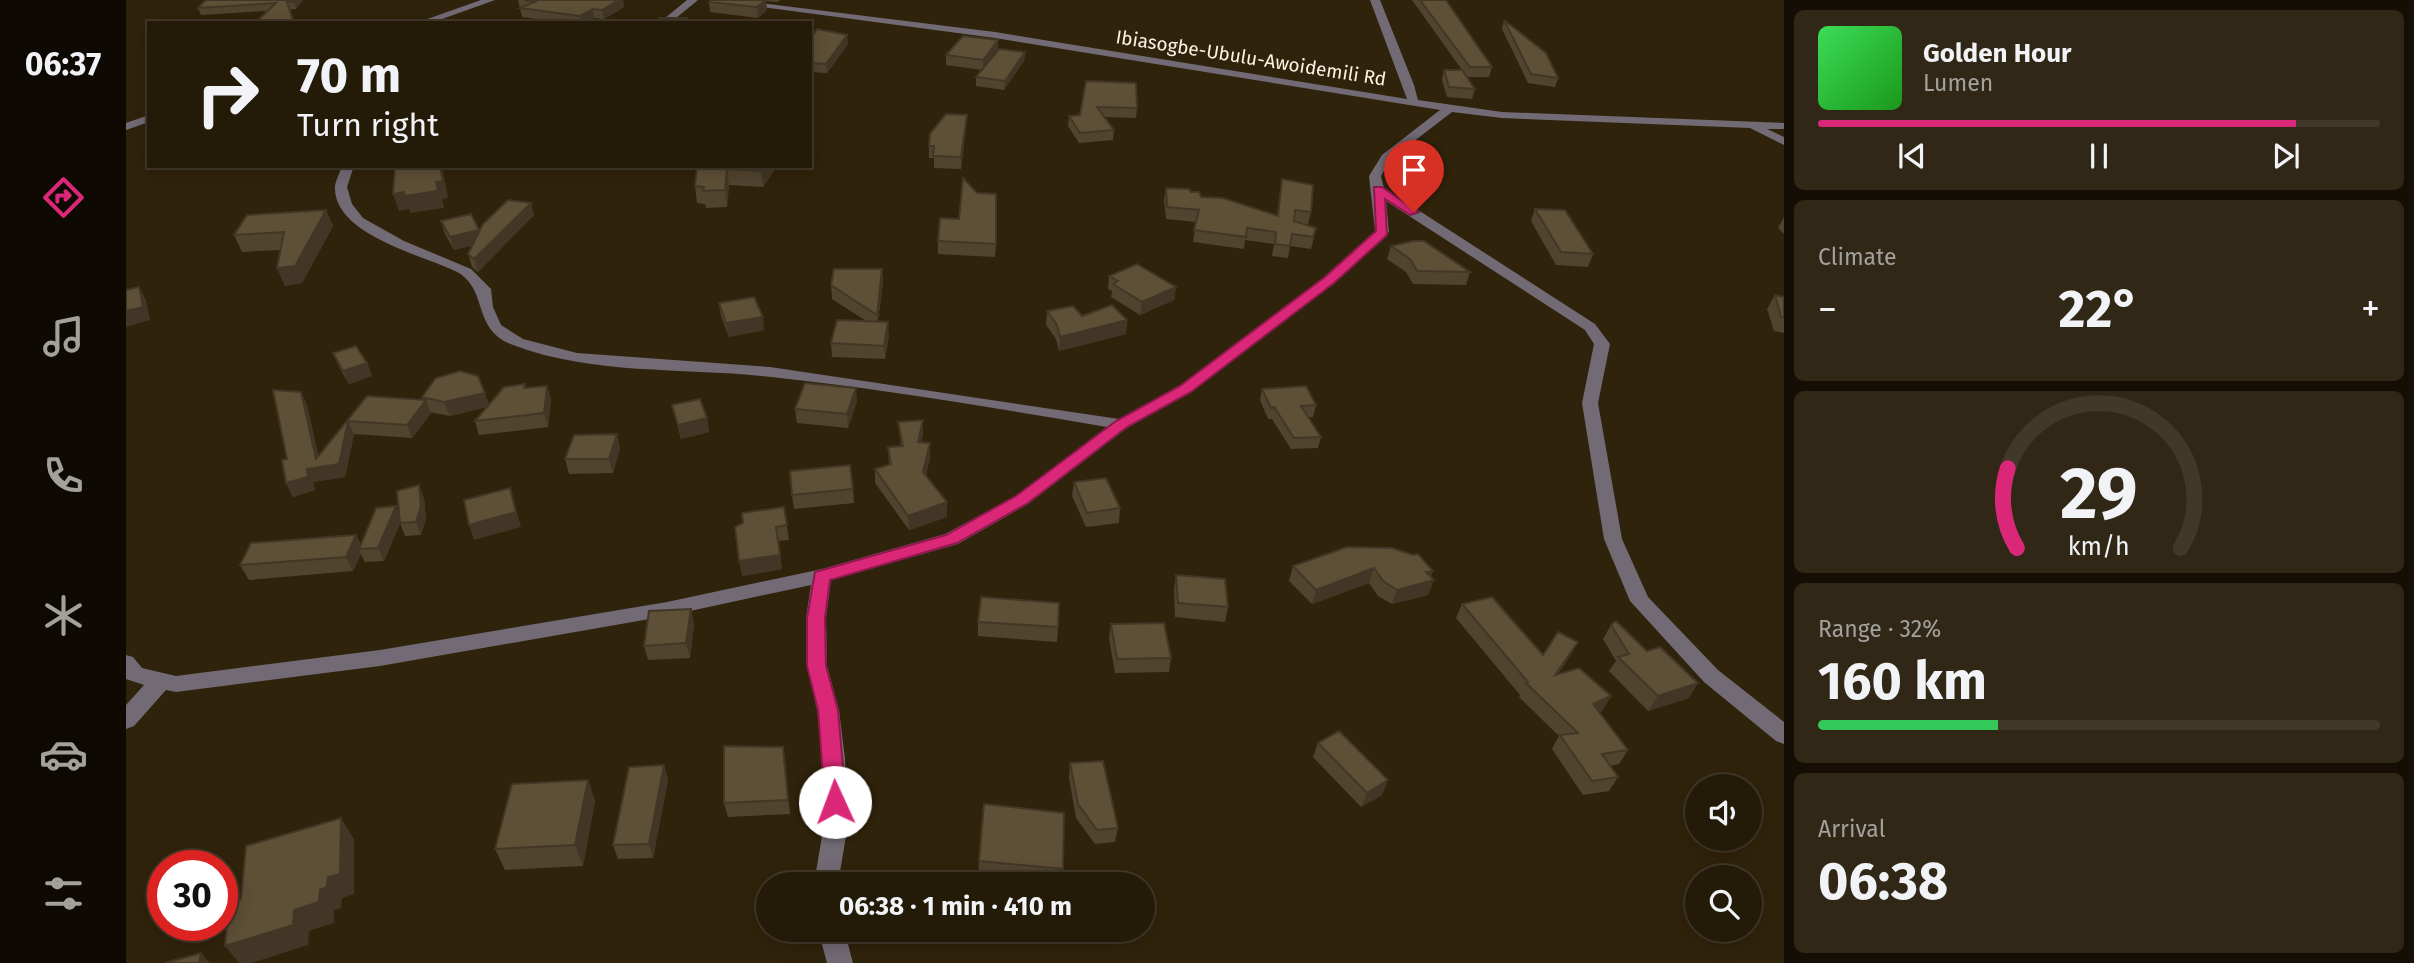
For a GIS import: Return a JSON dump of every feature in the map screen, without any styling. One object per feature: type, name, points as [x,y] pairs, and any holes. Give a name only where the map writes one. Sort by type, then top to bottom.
[{"type":"street","points":[[427,21],[490,0]]},
{"type":"street","points":[[667,21],[693,0]]},
{"type":"street","name":"Ibiasogbe-Ubulu-Awoidemili Rd","points":[[714,0],[1008,37],[1502,115],[1784,126]]},
{"type":"street","points":[[1375,0],[1413,103]]},
{"type":"street","points":[[126,663],[135,675],[176,684],[380,658],[667,608],[822,576],[951,539],[1022,500],[1121,424],[1185,389],[1353,259],[1382,232],[1375,176],[1386,157],[1450,108]]},
{"type":"street","points":[[126,127],[147,119]]},
{"type":"street","points":[[1752,126],[1784,142]]},
{"type":"street","points":[[347,168],[343,174],[341,193],[350,213],[382,237],[468,274],[484,289],[485,307],[490,323],[515,342],[571,357],[768,372],[955,397],[1121,424]]},
{"type":"street","points":[[1378,190],[1511,273],[1590,327],[1602,344],[1590,404],[1613,539],[1640,601],[1711,676],[1784,735]]},
{"type":"street","points":[[822,576],[816,618],[817,666],[828,710],[834,759],[836,824],[827,872]]},
{"type":"street","points":[[126,720],[161,681]]},
{"type":"street","points":[[834,942],[840,963]]},
{"type":"building","points":[[206,0],[295,0],[287,2],[293,21],[257,21],[276,3],[198,8]]},
{"type":"building","points":[[524,0],[619,0],[602,10],[593,9],[580,16],[520,8],[535,2]]},
{"type":"building","points":[[766,0],[757,7],[709,2]]},
{"type":"building","points":[[1420,0],[1446,0],[1492,67],[1470,67]]},
{"type":"building","points":[[659,18],[687,18],[685,21],[657,21]]},
{"type":"building","points":[[1504,20],[1546,53],[1558,78],[1531,74]]},
{"type":"building","points":[[817,29],[847,35],[826,64],[812,63],[812,37]]},
{"type":"building","points":[[963,36],[998,40],[983,60],[946,55]]},
{"type":"building","points":[[999,49],[1025,52],[1005,81],[976,77]]},
{"type":"building","points":[[1444,70],[1462,70],[1475,89],[1449,87]]},
{"type":"building","points":[[1086,81],[1136,83],[1137,108],[1097,107],[1114,130],[1080,133],[1069,116],[1080,115]]},
{"type":"building","points":[[946,114],[967,115],[961,157],[933,156],[934,146],[929,146],[930,134]]},
{"type":"building","points":[[395,168],[440,168],[443,181],[436,182],[438,191],[404,196],[404,192],[393,194]]},
{"type":"building","points":[[697,168],[763,168],[761,171],[727,169],[725,190],[703,191],[704,187],[695,186]]},
{"type":"building","points":[[963,178],[977,193],[996,194],[996,244],[938,241],[940,218],[959,219]]},
{"type":"building","points":[[1282,179],[1313,185],[1311,212],[1295,210],[1294,221],[1316,228],[1313,237],[1292,234],[1290,246],[1275,244],[1276,232],[1247,228],[1246,237],[1194,230],[1199,210],[1167,207],[1166,188],[1189,189],[1191,192],[1199,192],[1201,197],[1223,198],[1278,216]]},
{"type":"building","points":[[508,200],[531,203],[474,259],[468,254],[483,224]]},
{"type":"building","points":[[1535,209],[1565,210],[1593,254],[1561,252]]},
{"type":"building","points":[[326,210],[295,266],[277,268],[284,232],[234,235],[247,215]]},
{"type":"building","points":[[471,214],[479,230],[450,237],[441,221]]},
{"type":"building","points":[[1424,241],[1470,272],[1417,271],[1410,259],[1391,246]]},
{"type":"building","points":[[1137,264],[1176,287],[1142,302],[1113,284],[1118,281],[1109,276]]},
{"type":"building","points":[[834,269],[882,269],[877,315],[831,285]]},
{"type":"building","points":[[139,287],[143,307],[126,311],[126,290]]},
{"type":"building","points":[[1775,295],[1784,297],[1784,318],[1781,317]]},
{"type":"building","points":[[754,297],[763,317],[726,323],[719,303]]},
{"type":"building","points":[[1112,305],[1127,320],[1060,337],[1057,325],[1047,311],[1073,306],[1082,316]]},
{"type":"building","points":[[837,320],[888,322],[884,346],[831,343]]},
{"type":"building","points":[[356,346],[367,363],[343,371],[333,353]]},
{"type":"building","points":[[460,371],[478,376],[485,393],[444,402],[422,397],[436,378]]},
{"type":"building","points":[[805,383],[856,388],[847,414],[795,409]]},
{"type":"building","points":[[525,384],[524,388],[547,386],[544,413],[475,421],[504,387]]},
{"type":"building","points":[[1306,386],[1316,405],[1301,406],[1321,437],[1294,438],[1274,407],[1271,408],[1262,389]]},
{"type":"building","points":[[273,390],[301,392],[316,459],[367,396],[426,400],[407,425],[348,421],[339,464],[307,469],[308,477],[286,483],[282,460],[287,459]]},
{"type":"building","points":[[700,399],[707,418],[678,425],[672,405]]},
{"type":"building","points":[[923,420],[918,442],[930,443],[923,472],[947,502],[908,516],[875,469],[891,464],[888,447],[903,446],[898,422]]},
{"type":"building","points":[[617,434],[609,459],[565,459],[574,435]]},
{"type":"building","points":[[850,465],[853,489],[792,495],[790,471]]},
{"type":"building","points":[[1106,478],[1120,508],[1087,513],[1074,482]]},
{"type":"building","points":[[419,485],[421,506],[416,522],[400,523],[397,491]]},
{"type":"building","points":[[510,488],[516,512],[469,525],[464,500]]},
{"type":"building","points":[[396,506],[378,548],[359,549],[376,508]]},
{"type":"building","points":[[784,507],[787,525],[776,527],[780,555],[739,561],[735,527],[743,523],[742,513]]},
{"type":"building","points":[[356,535],[346,557],[240,565],[251,543]]},
{"type":"building","points":[[1347,547],[1392,548],[1418,554],[1433,571],[1426,572],[1434,580],[1397,590],[1383,581],[1374,568],[1316,590],[1293,566]]},
{"type":"building","points":[[1176,575],[1225,579],[1228,607],[1178,603]]},
{"type":"building","points":[[981,597],[1059,603],[1058,627],[978,622]]},
{"type":"building","points":[[1492,597],[1543,655],[1558,632],[1578,642],[1555,675],[1579,668],[1611,696],[1593,704],[1628,750],[1602,754],[1618,777],[1592,781],[1560,735],[1578,733],[1526,683],[1528,682],[1462,604]]},
{"type":"building","points":[[691,609],[686,643],[644,646],[649,611]]},
{"type":"building","points":[[1616,621],[1647,651],[1660,647],[1698,683],[1658,696],[1618,657],[1629,654],[1611,625]]},
{"type":"building","points":[[1164,623],[1171,658],[1117,659],[1111,624]]},
{"type":"building","points":[[1339,731],[1388,780],[1367,793],[1318,743]]},
{"type":"building","points":[[724,746],[783,747],[788,800],[724,803]]},
{"type":"building","points":[[1103,761],[1118,828],[1097,830],[1078,804],[1070,763]]},
{"type":"building","points":[[664,765],[649,844],[613,845],[629,767]]},
{"type":"building","points":[[588,780],[575,845],[495,849],[512,784]]},
{"type":"building","points":[[984,804],[1064,813],[1063,869],[979,861]]},
{"type":"building","points":[[341,818],[340,874],[328,877],[327,887],[320,890],[319,902],[294,910],[293,925],[225,946],[225,941],[238,941],[238,900],[241,899],[246,846]]},
{"type":"building","points":[[201,953],[199,963],[165,963]]},
{"type":"route","points":[[835,802],[834,759],[828,710],[817,666],[816,618],[822,576],[951,539],[1022,500],[1121,424],[1185,389],[1329,280],[1382,232],[1378,190],[1414,212]]}]
